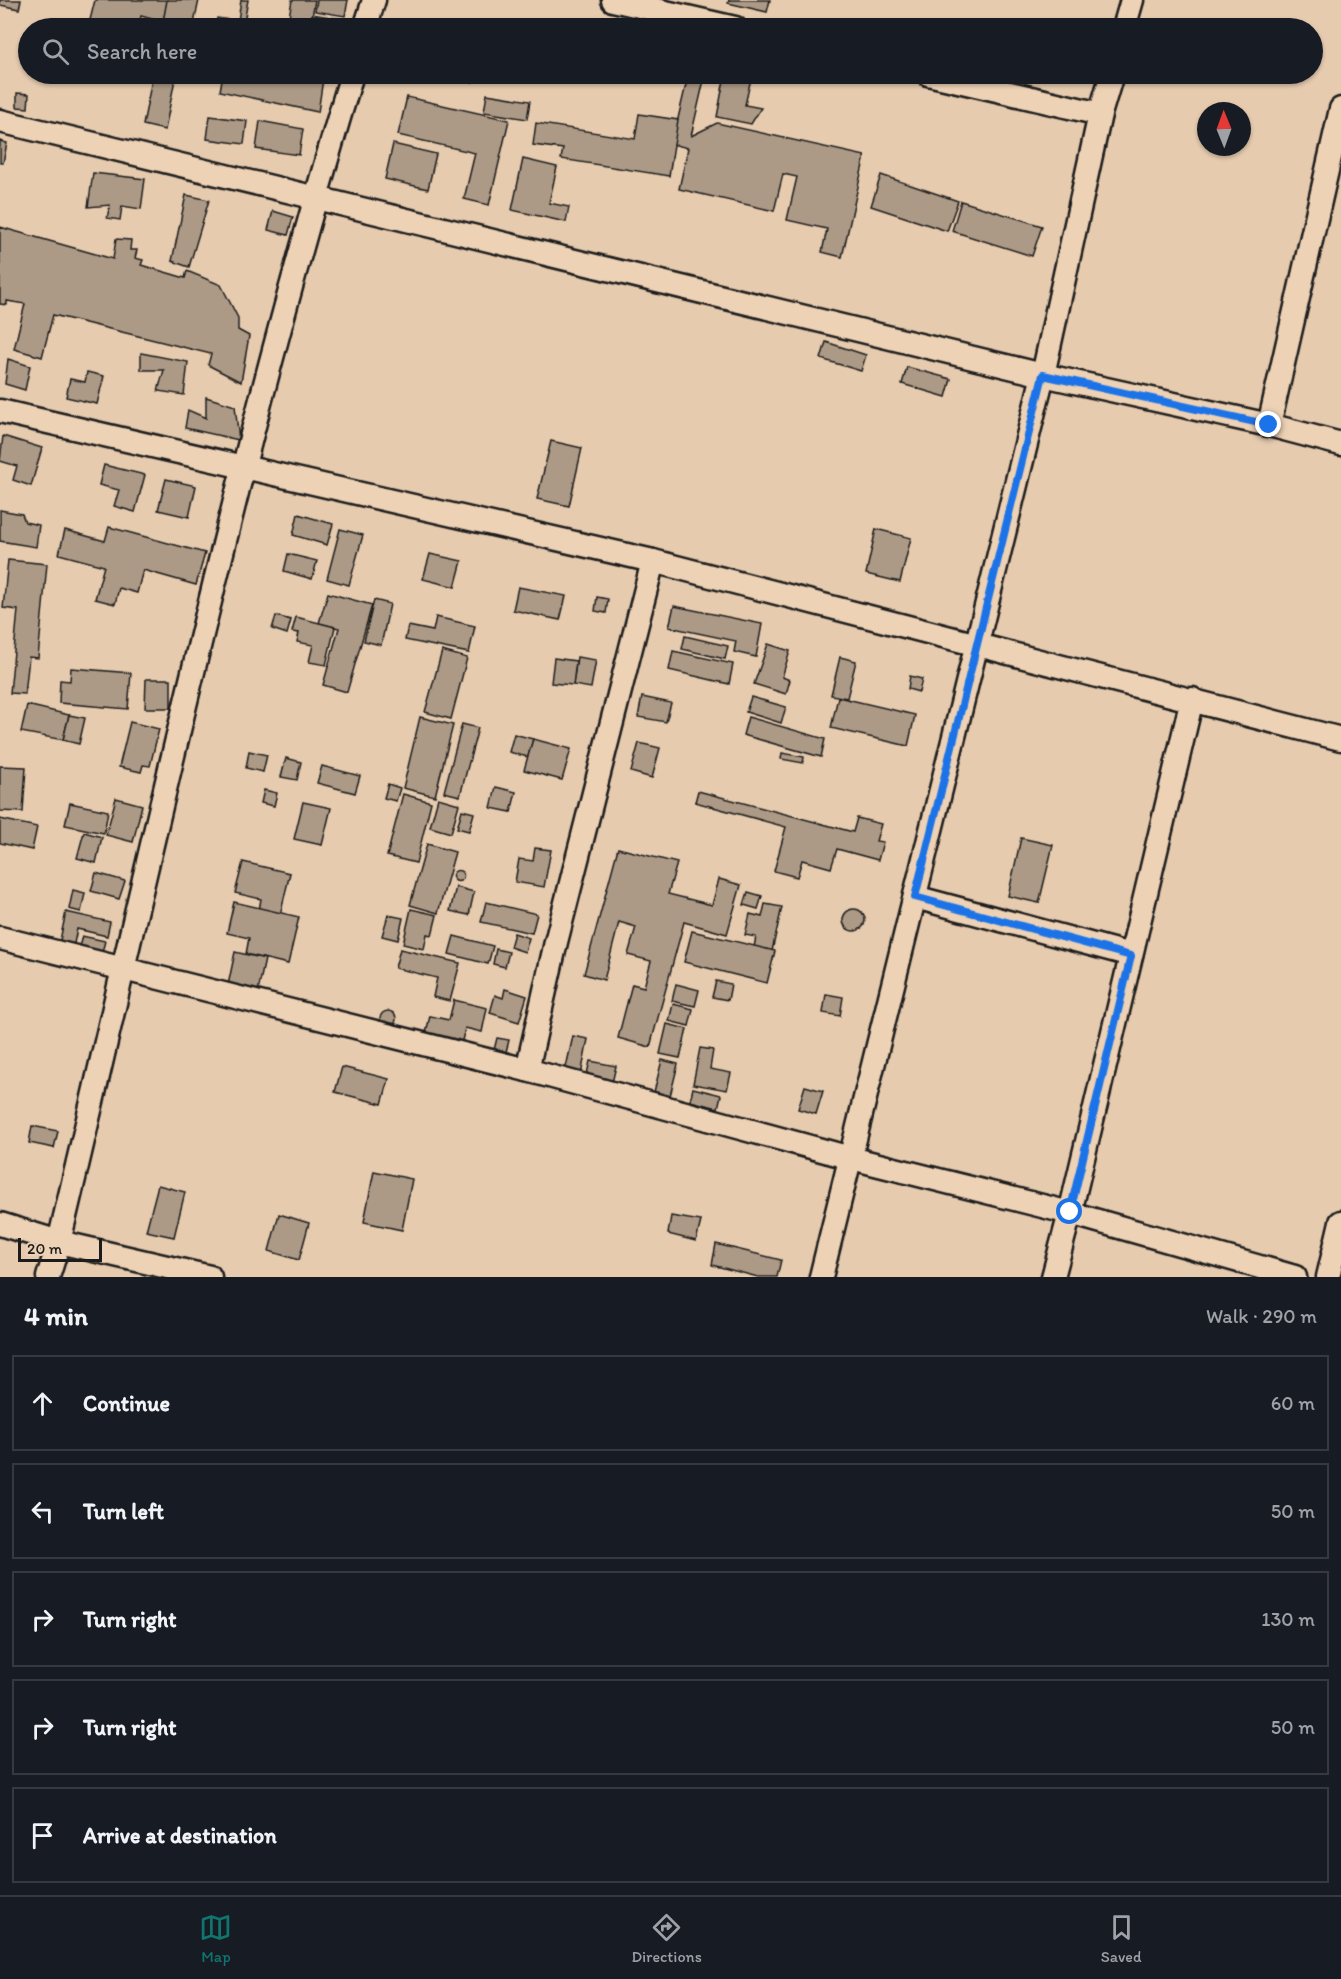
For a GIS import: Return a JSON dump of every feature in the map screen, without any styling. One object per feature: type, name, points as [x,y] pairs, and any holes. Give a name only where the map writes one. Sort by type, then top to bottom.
[{"type":"street","points":[[368,18],[374,0]]},
{"type":"street","points":[[614,0],[692,18]]},
{"type":"street","points":[[1127,18],[1132,0]]},
{"type":"street","points":[[48,1277],[59,1242],[243,466],[314,199],[349,84]]},
{"type":"street","points":[[971,84],[1100,114]]},
{"type":"street","points":[[821,1277],[1043,375],[1100,114],[1109,84]]},
{"type":"street","points":[[1269,425],[1341,109]]},
{"type":"street","points":[[0,121],[1043,375],[1269,425],[1341,444]]},
{"type":"street","points":[[0,411],[653,561],[1341,739]]},
{"type":"street","points":[[527,1070],[556,942],[653,561]]},
{"type":"street","points":[[1053,1277],[1192,699]]},
{"type":"street","points":[[915,897],[1131,956]]},
{"type":"street","points":[[0,938],[527,1070],[851,1158],[1070,1212],[1295,1277]]},
{"type":"street","points":[[1328,1277],[1341,1222]]},
{"type":"street","points":[[0,1224],[59,1242],[210,1277]]},
{"type":"building","points":[[0,0],[21,0],[19,9],[0,5]]},
{"type":"building","points":[[95,0],[168,0],[164,18],[141,16],[140,18],[90,18]]},
{"type":"building","points":[[167,0],[199,0],[195,18],[164,18]]},
{"type":"building","points":[[241,0],[248,0],[245,18],[238,18]]},
{"type":"building","points":[[292,0],[315,0],[312,18],[289,18]]},
{"type":"building","points":[[317,0],[348,0],[345,16],[315,11]]},
{"type":"building","points":[[729,0],[770,0],[767,12],[728,3]]},
{"type":"building","points":[[312,14],[336,18],[311,18]]},
{"type":"building","points":[[151,84],[174,84],[165,130],[143,125]]},
{"type":"building","points":[[221,84],[322,84],[318,112],[220,91]]},
{"type":"building","points":[[686,84],[703,84],[691,136],[717,123],[865,156],[842,257],[822,252],[827,229],[787,220],[797,177],[783,174],[774,211],[679,189],[688,148],[672,144]]},
{"type":"building","points":[[723,84],[750,84],[745,105],[761,108],[751,124],[717,117]]},
{"type":"building","points":[[17,93],[29,94],[28,108],[17,107]]},
{"type":"building","points":[[487,94],[530,101],[527,119],[484,112]]},
{"type":"building","points":[[407,97],[509,120],[489,205],[464,199],[475,153],[398,135]]},
{"type":"building","points":[[639,114],[678,120],[669,176],[561,159],[563,149],[533,145],[536,123],[635,139]]},
{"type":"building","points":[[210,116],[247,121],[244,144],[207,139]]},
{"type":"building","points":[[260,121],[303,129],[299,155],[256,149]]},
{"type":"building","points":[[0,141],[7,143],[3,163],[0,163]]},
{"type":"building","points":[[393,144],[436,154],[428,189],[385,179]]},
{"type":"building","points":[[523,159],[557,167],[549,203],[569,207],[566,222],[512,210]]},
{"type":"building","points":[[93,173],[145,179],[141,209],[122,206],[120,220],[107,218],[110,205],[88,207]]},
{"type":"building","points":[[881,175],[958,201],[947,231],[871,206]]},
{"type":"building","points":[[186,195],[209,200],[189,267],[172,261]]},
{"type":"building","points":[[961,201],[1042,226],[1032,256],[952,231]]},
{"type":"building","points":[[273,211],[293,217],[288,235],[268,230]]},
{"type":"building","points":[[0,227],[113,259],[116,239],[131,240],[130,250],[137,250],[135,258],[143,260],[141,265],[185,278],[187,271],[221,285],[238,318],[238,330],[249,336],[241,382],[208,365],[211,354],[53,315],[42,357],[14,349],[25,304],[7,301],[7,305],[0,304]]},
{"type":"building","points":[[826,342],[866,355],[861,371],[821,359]]},
{"type":"building","points":[[141,353],[188,362],[184,395],[158,391],[164,370],[141,370]]},
{"type":"building","points":[[8,359],[30,366],[25,390],[5,384]]},
{"type":"building","points":[[907,367],[951,379],[946,397],[902,384]]},
{"type":"building","points":[[87,372],[104,376],[97,404],[66,397],[70,379],[85,382]]},
{"type":"building","points":[[206,397],[235,406],[239,440],[185,428],[188,410],[206,418]]},
{"type":"building","points":[[3,436],[42,448],[31,486],[13,480],[17,466],[0,461]]},
{"type":"building","points":[[551,441],[582,448],[569,506],[537,499]]},
{"type":"building","points":[[104,465],[145,475],[135,512],[114,506],[119,490],[99,485]]},
{"type":"building","points":[[166,479],[196,486],[189,517],[158,510]]},
{"type":"building","points":[[0,510],[22,514],[25,522],[39,525],[36,547],[0,541]]},
{"type":"building","points":[[298,514],[333,524],[327,545],[293,535]]},
{"type":"building","points":[[109,527],[205,553],[196,585],[143,570],[137,593],[119,588],[115,604],[95,599],[104,566],[59,554],[65,530],[105,541]]},
{"type":"building","points":[[340,529],[363,535],[349,585],[327,579]]},
{"type":"building","points":[[876,529],[911,538],[900,582],[866,574]]},
{"type":"building","points":[[288,554],[317,561],[312,579],[284,571]]},
{"type":"building","points":[[430,554],[462,561],[455,587],[423,579]]},
{"type":"building","points":[[8,560],[47,564],[38,658],[29,657],[25,694],[10,693],[18,610],[3,608]]},
{"type":"building","points":[[518,587],[566,596],[560,620],[513,610]]},
{"type":"building","points":[[328,593],[372,605],[347,692],[323,685],[339,628],[319,623]]},
{"type":"building","points":[[597,597],[608,599],[606,613],[595,611]]},
{"type":"building","points":[[374,600],[390,604],[381,645],[364,641]]},
{"type":"building","points":[[674,606],[762,624],[756,657],[734,652],[736,641],[669,627]]},
{"type":"building","points":[[276,616],[291,620],[287,634],[272,629]]},
{"type":"building","points":[[296,617],[335,627],[326,665],[309,662],[313,645],[297,642],[299,633],[292,632]]},
{"type":"building","points":[[436,617],[475,626],[469,653],[405,640],[408,626],[433,631]]},
{"type":"building","points":[[685,636],[728,646],[725,659],[682,649]]},
{"type":"building","points":[[768,644],[790,651],[782,677],[790,680],[786,694],[754,684]]},
{"type":"building","points":[[442,651],[467,658],[451,719],[425,712]]},
{"type":"building","points":[[673,651],[733,664],[729,684],[669,670]]},
{"type":"building","points":[[577,657],[596,660],[591,688],[573,685]]},
{"type":"building","points":[[840,657],[856,661],[847,698],[831,695]]},
{"type":"building","points":[[554,658],[576,661],[573,685],[551,683]]},
{"type":"building","points":[[71,668],[131,673],[128,709],[59,703],[60,680],[70,681]]},
{"type":"building","points":[[910,676],[922,679],[919,692],[908,689]]},
{"type":"building","points":[[146,679],[171,679],[171,708],[145,708]]},
{"type":"building","points":[[642,697],[671,703],[666,722],[638,717]]},
{"type":"building","points":[[751,697],[786,707],[781,723],[746,712]]},
{"type":"building","points":[[838,697],[915,715],[908,746],[831,728]]},
{"type":"building","points":[[27,705],[69,715],[63,740],[21,732]]},
{"type":"building","points":[[69,715],[85,718],[79,744],[63,740]]},
{"type":"building","points":[[420,717],[453,725],[435,796],[403,788]]},
{"type":"building","points":[[748,717],[825,739],[821,757],[743,735]]},
{"type":"building","points":[[130,722],[159,729],[150,766],[143,765],[141,772],[119,767]]},
{"type":"building","points":[[462,724],[478,728],[460,796],[444,792]]},
{"type":"building","points":[[514,734],[533,739],[528,757],[509,752]]},
{"type":"building","points":[[533,739],[571,749],[562,780],[524,770]]},
{"type":"building","points":[[639,743],[660,748],[652,778],[631,772]]},
{"type":"building","points":[[249,751],[267,755],[263,772],[246,768]]},
{"type":"building","points":[[782,753],[804,757],[803,763],[781,759]]},
{"type":"building","points":[[286,758],[301,762],[297,780],[281,777]]},
{"type":"building","points":[[0,766],[26,767],[23,812],[0,811]]},
{"type":"building","points":[[322,766],[360,776],[355,793],[317,783]]},
{"type":"building","points":[[388,784],[400,788],[396,801],[384,798]]},
{"type":"building","points":[[496,787],[516,792],[511,812],[491,808]]},
{"type":"building","points":[[264,790],[277,793],[274,806],[261,803]]},
{"type":"building","points":[[698,791],[853,832],[857,818],[881,824],[876,841],[883,842],[878,860],[837,849],[831,868],[802,860],[797,877],[774,871],[786,827],[695,802]]},
{"type":"building","points":[[403,794],[431,802],[416,863],[387,856]]},
{"type":"building","points":[[116,798],[142,805],[133,842],[106,835]]},
{"type":"building","points":[[438,798],[459,804],[451,833],[430,827]]},
{"type":"building","points":[[303,802],[331,808],[322,845],[294,839]]},
{"type":"building","points":[[70,803],[108,811],[104,833],[65,825]]},
{"type":"building","points":[[462,810],[474,813],[469,831],[457,828]]},
{"type":"building","points":[[0,819],[37,827],[32,850],[0,843]]},
{"type":"building","points":[[84,832],[102,837],[96,863],[77,858]]},
{"type":"building","points":[[1021,838],[1053,845],[1039,903],[1008,896]]},
{"type":"building","points":[[427,844],[455,852],[438,913],[410,905]]},
{"type":"building","points":[[535,848],[551,850],[544,887],[515,882],[519,859],[533,861]]},
{"type":"building","points":[[618,848],[677,863],[668,894],[712,905],[719,879],[741,885],[727,934],[684,922],[650,1047],[618,1038],[632,984],[644,987],[651,961],[628,955],[636,927],[619,922],[604,980],[584,974]]},
{"type":"building","points":[[243,862],[290,873],[280,915],[259,910],[261,899],[235,893]]},
{"type":"building","points":[[458,871],[462,872],[462,880],[458,881],[454,880],[453,876],[454,872]]},
{"type":"building","points":[[96,873],[125,881],[119,899],[91,891]]},
{"type":"building","points":[[456,887],[474,892],[469,915],[450,911]]},
{"type":"building","points":[[73,890],[85,893],[81,912],[69,909]]},
{"type":"building","points":[[748,892],[762,896],[758,909],[744,905]]},
{"type":"building","points":[[234,902],[299,917],[288,964],[246,954],[249,938],[227,933]]},
{"type":"building","points":[[486,902],[537,914],[532,933],[481,922]]},
{"type":"building","points":[[765,904],[782,907],[772,951],[754,947],[756,937],[745,935],[750,914],[762,917]]},
{"type":"building","points":[[411,909],[437,915],[432,935],[427,934],[424,949],[403,944]]},
{"type":"building","points":[[850,909],[858,909],[865,916],[865,924],[858,931],[850,931],[843,924],[843,916]]},
{"type":"building","points":[[66,912],[110,922],[107,936],[77,929],[73,948],[59,945]]},
{"type":"building","points":[[388,915],[403,918],[398,940],[382,936]]},
{"type":"building","points":[[692,931],[775,951],[767,983],[684,962]]},
{"type":"building","points":[[514,933],[529,938],[525,952],[510,947]]},
{"type":"building","points":[[82,936],[105,941],[101,956],[78,951]]},
{"type":"building","points":[[454,936],[493,946],[488,964],[449,954]]},
{"type":"building","points":[[400,949],[460,963],[450,1001],[433,997],[437,978],[395,968]]},
{"type":"building","points":[[496,949],[509,952],[505,967],[493,964]]},
{"type":"building","points":[[235,952],[265,959],[257,996],[227,990]]},
{"type":"building","points":[[716,981],[731,984],[728,1000],[712,997]]},
{"type":"building","points":[[676,984],[699,990],[695,1006],[672,1001]]},
{"type":"building","points":[[505,989],[527,996],[519,1022],[490,1013],[495,995],[503,998]]},
{"type":"building","points":[[826,994],[843,997],[840,1016],[823,1013]]},
{"type":"building","points":[[454,1000],[487,1008],[482,1032],[465,1028],[461,1045],[425,1037],[430,1016],[449,1020]]},
{"type":"building","points":[[673,1004],[693,1009],[689,1026],[669,1021]]},
{"type":"building","points":[[388,1011],[396,1019],[388,1027],[380,1019]]},
{"type":"building","points":[[667,1024],[687,1029],[680,1058],[660,1054]]},
{"type":"building","points":[[573,1036],[588,1039],[581,1075],[565,1072]]},
{"type":"building","points":[[497,1038],[509,1040],[506,1052],[494,1050]]},
{"type":"building","points":[[700,1048],[713,1050],[710,1069],[731,1073],[727,1090],[693,1084]]},
{"type":"building","points":[[662,1060],[678,1064],[670,1096],[654,1092]]},
{"type":"building","points":[[590,1061],[616,1066],[612,1083],[586,1078]]},
{"type":"building","points":[[342,1067],[389,1079],[382,1104],[335,1092]]},
{"type":"building","points":[[805,1086],[823,1091],[816,1114],[798,1109]]},
{"type":"building","points":[[693,1088],[721,1095],[718,1108],[690,1101]]},
{"type":"building","points":[[32,1126],[58,1131],[54,1148],[29,1143]]},
{"type":"building","points":[[374,1171],[412,1179],[402,1230],[364,1222]]},
{"type":"building","points":[[158,1185],[185,1192],[174,1237],[146,1231]]},
{"type":"building","points":[[279,1214],[309,1223],[299,1260],[269,1251]]},
{"type":"building","points":[[671,1216],[701,1221],[696,1241],[668,1234]]},
{"type":"building","points":[[716,1244],[781,1260],[777,1277],[758,1277],[712,1265]]},
{"type":"route","points":[[1070,1212],[1131,956],[915,897],[1043,375],[1269,425]]}]
